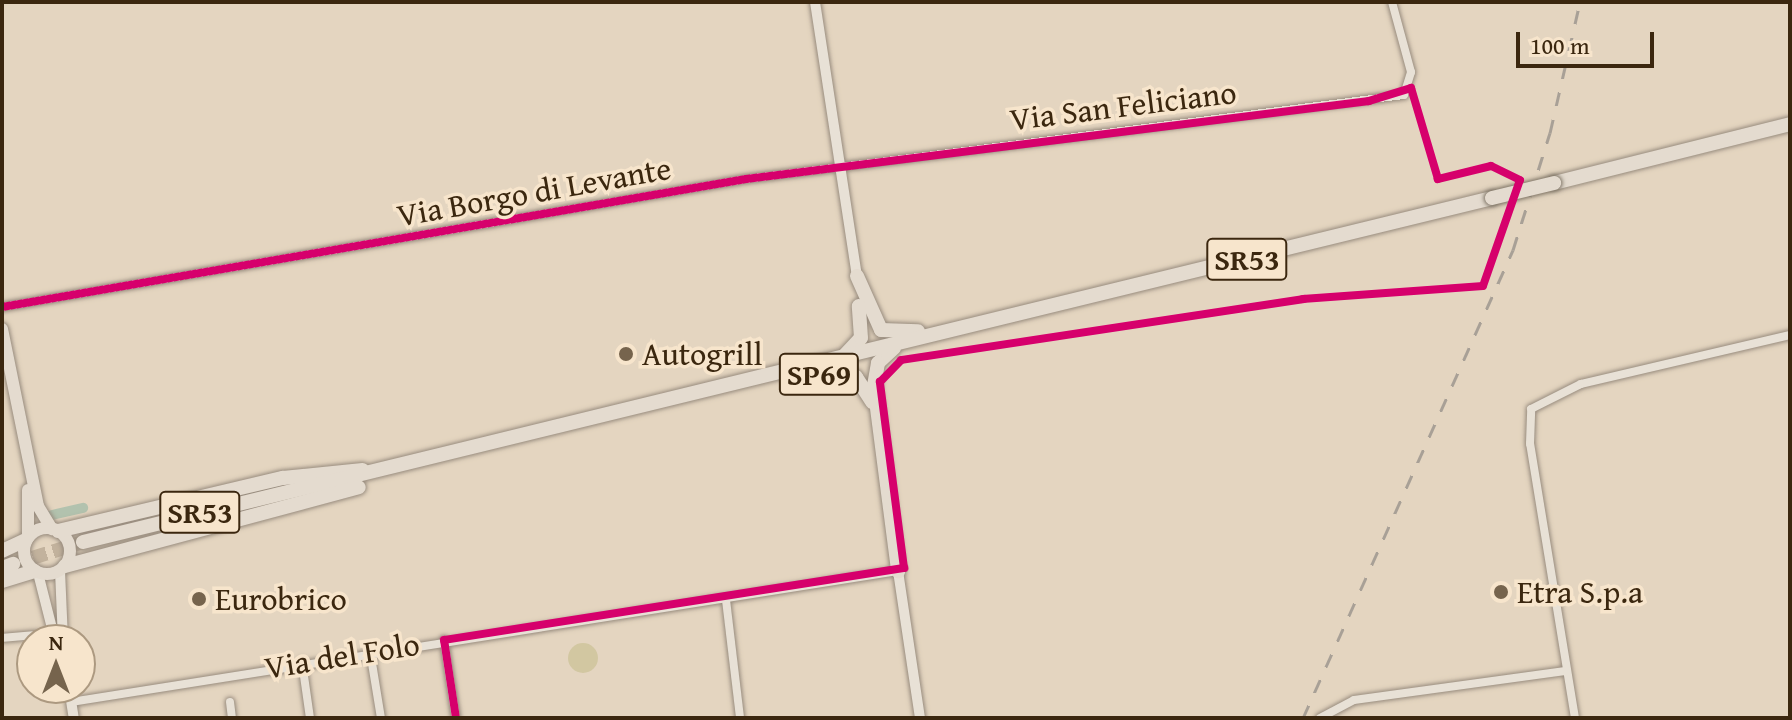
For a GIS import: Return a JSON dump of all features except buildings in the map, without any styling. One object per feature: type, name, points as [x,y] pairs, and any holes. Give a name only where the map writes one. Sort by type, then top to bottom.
[{"type":"highway","name":"SR53","points":[[83,542],[431,462],[1790,124]]},
{"type":"highway","name":"SP69","points":[[857,276],[869,315],[888,334],[1001,320]]},
{"type":"highway","name":"SP69","points":[[832,362],[861,338],[857,276]]},
{"type":"highway","name":"SP69","points":[[898,346],[875,369],[876,415],[898,571]]},
{"type":"highway","name":"SP69","points":[[737,386],[847,373],[864,385],[876,415]]},
{"type":"highway","points":[[55,530],[283,478],[431,462]]},
{"type":"highway","points":[[62,568],[304,506],[431,462]]},
{"type":"highway","points":[[2,551],[27,539]]},
{"type":"highway","points":[[2,581],[36,572]]},
{"type":"main road","points":[[2,329],[22,439],[40,512],[70,547],[62,568],[36,572],[25,560],[27,539],[22,439]]},
{"type":"main road","points":[[27,539],[55,530]]},
{"type":"street","name":"SP69","points":[[815,2],[857,276]]},
{"type":"street","name":"Via San Feliciano","points":[[839,169],[1404,95],[1411,72],[1392,2]]},
{"type":"street","name":"Via Borgo di Levante","points":[[2,307],[839,169]]},
{"type":"street","points":[[1575,718],[1531,409],[1581,384],[1790,335]]},
{"type":"street","points":[[60,624],[62,568]]},
{"type":"street","name":"SP69","points":[[898,571],[920,718]]},
{"type":"street","name":"Via del Folo","points":[[96,698],[370,651],[726,600],[898,571]]},
{"type":"street","points":[[36,572],[55,624]]},
{"type":"street","points":[[726,600],[740,718]]},
{"type":"street","points":[[444,640],[456,718]]},
{"type":"street","points":[[370,651],[381,718]]},
{"type":"street","points":[[302,662],[310,718]]},
{"type":"street","points":[[1320,718],[1354,700],[1567,671]]},
{"type":"street","points":[[230,702],[232,718]]},
{"type":"shaded area","points":[[583,643],[594,647],[598,658],[594,669],[583,673],[572,669],[568,658],[572,647]]},
{"type":"waterway","points":[[52,515],[83,508]]},
{"type":"tunnel","points":[[13,564],[83,542]]},
{"type":"railway","points":[[1303,718],[1513,250],[1550,133],[1580,2]]},
{"type":"cycle path","points":[[2,307],[746,179],[1369,101],[1411,88]]},
{"type":"cycle path","points":[[456,718],[444,640],[904,568],[880,382],[901,360],[1303,299],[1483,286],[1520,180],[1491,166],[1438,179],[1411,88]]},
{"type":"place","name":"Autogrill","points":[[626,354]]},
{"type":"place","name":"Etra S.p.a","points":[[1501,592]]},
{"type":"place","name":"Eurobrico","points":[[199,599]]}]
